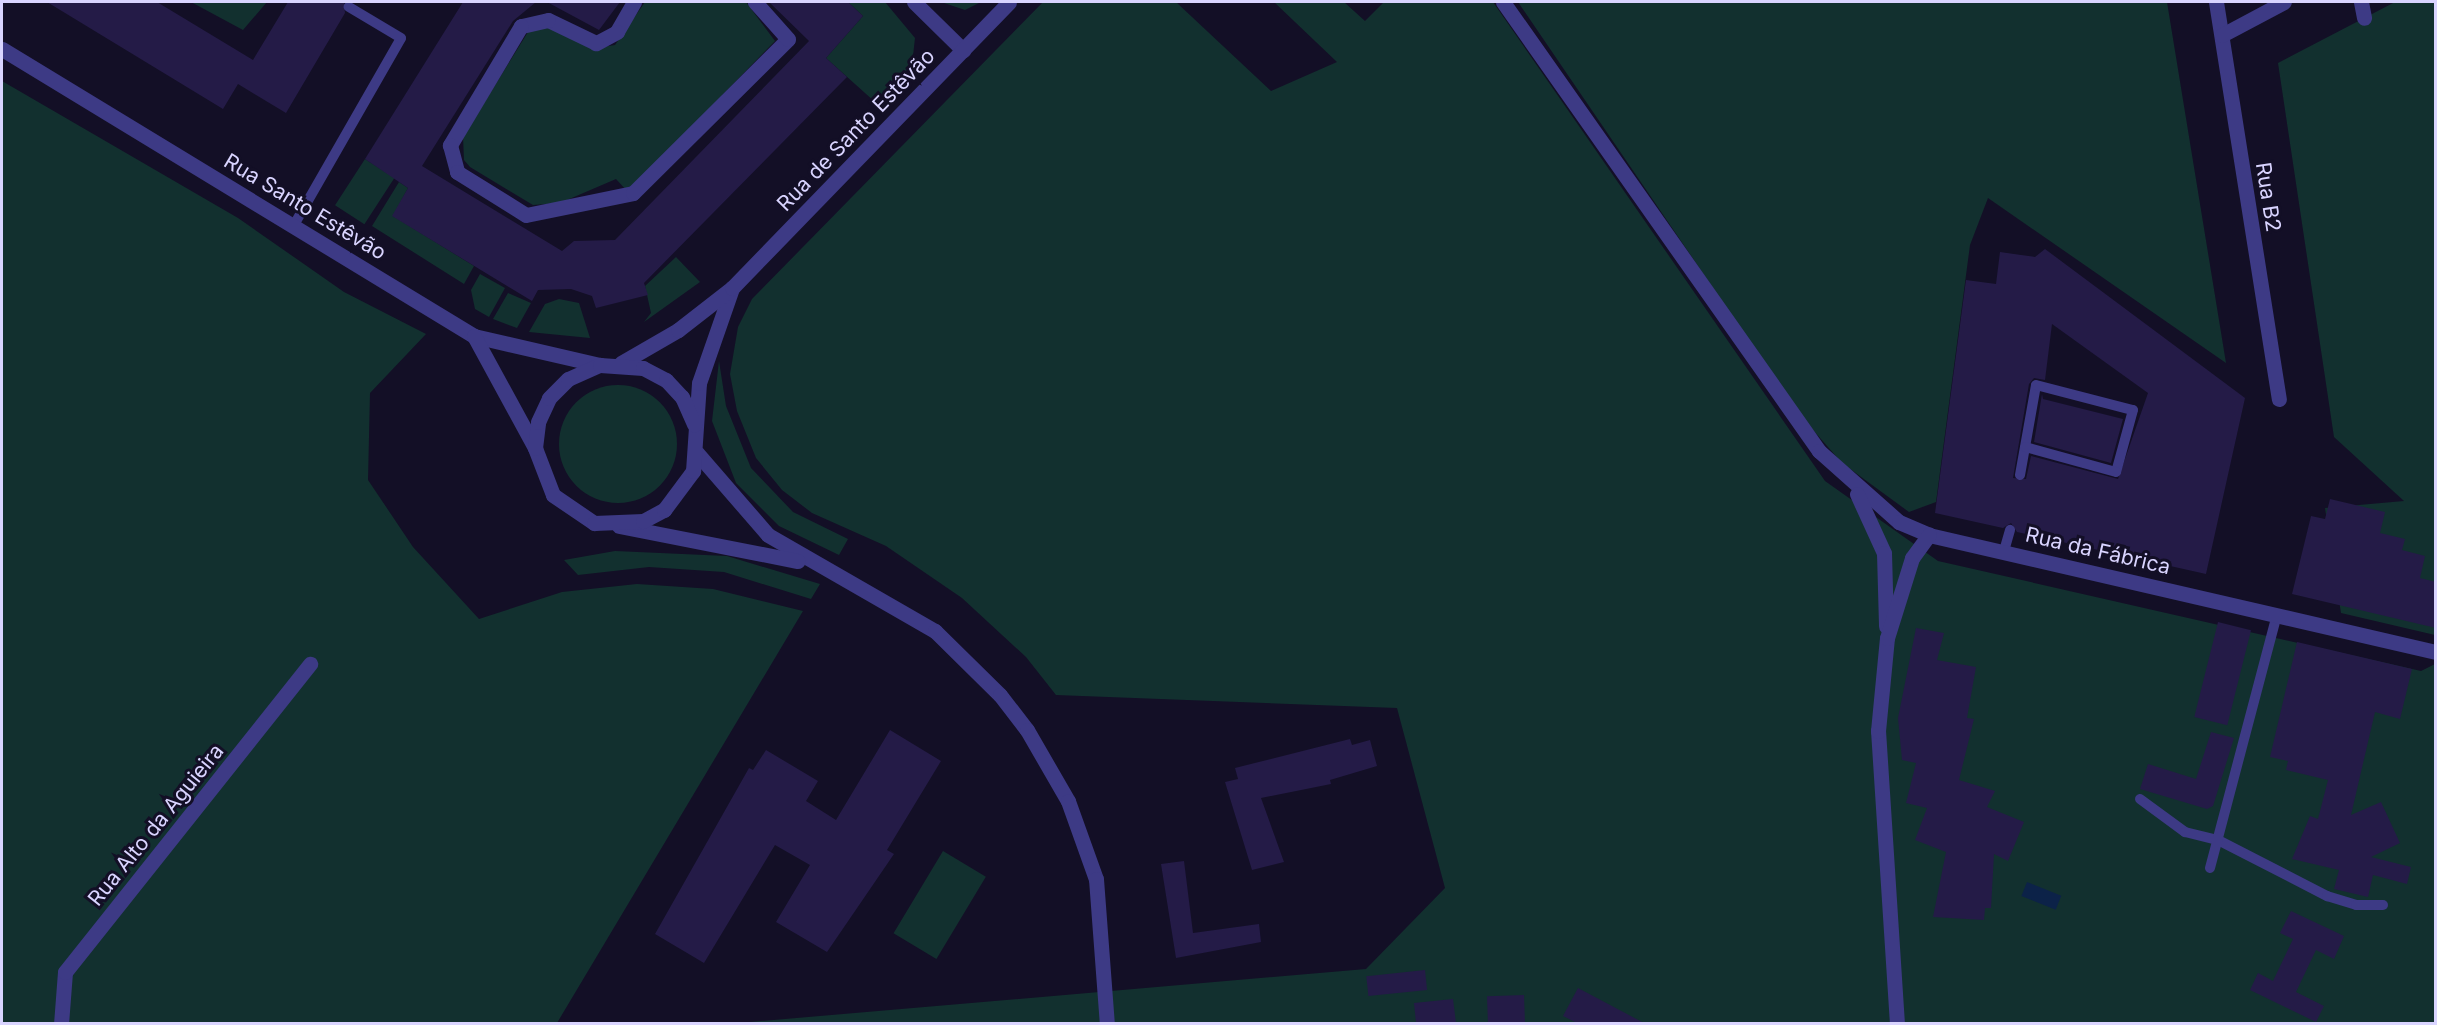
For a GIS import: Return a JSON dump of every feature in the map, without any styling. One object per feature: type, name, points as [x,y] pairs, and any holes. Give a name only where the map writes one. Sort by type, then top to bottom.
[{"type":"street","points":[[634,2],[616,32],[596,43],[548,20],[521,26],[450,145],[457,172],[526,215],[633,193],[788,39],[755,2]]},
{"type":"street","points":[[914,2],[963,50]]},
{"type":"street","name":"Rua de Santo Estêvão","points":[[732,288],[1009,2]]},
{"type":"street","name":"Rua da Fábrica","points":[[1503,2],[1793,416],[1847,480],[1899,522],[1929,535],[2436,652]]},
{"type":"street","name":"Rua B2","points":[[2216,2],[2278,399]]},
{"type":"street","points":[[2222,35],[2284,2]]},
{"type":"street","points":[[2361,2],[2364,18]]},
{"type":"street","name":"Rua Santo Estêvão","points":[[2,49],[474,336],[600,365]]},
{"type":"street","points":[[535,448],[538,422],[549,398],[568,379],[600,365],[621,363],[678,330],[732,288]]},
{"type":"street","points":[[618,526],[664,510],[681,493],[697,453],[696,433],[706,352],[732,288]]},
{"type":"street","points":[[474,336],[535,448],[553,495],[572,512],[618,526],[753,548],[841,575]]},
{"type":"street","points":[[621,363],[666,380],[682,397],[696,433]]},
{"type":"street","points":[[697,453],[768,535],[935,631],[1000,695],[1027,730],[1068,801],[1092,866],[1102,944],[1107,1023]]},
{"type":"street","points":[[1847,480],[1872,518],[1884,553],[1887,638],[1878,730],[1897,1023]]},
{"type":"street","points":[[1887,638],[1912,558],[1929,535]]},
{"type":"street","name":"Rua Alto da Aguieira","points":[[61,1023],[65,972],[310,664]]},
{"type":"lane","points":[[294,225],[401,38],[349,7]]},
{"type":"lane","points":[[2020,475],[2036,385],[2133,410],[2116,472],[2025,447]]},
{"type":"lane","points":[[2004,551],[2010,530]]},
{"type":"lane","points":[[2210,868],[2277,614]]},
{"type":"lane","points":[[2140,800],[2185,832],[2218,840],[2327,896],[2356,905],[2383,905]]},
{"type":"green space","points":[[191,2],[267,2],[243,30]]},
{"type":"green space","points":[[645,2],[746,2],[775,41],[628,192],[616,179],[560,203],[533,205],[470,167],[464,160],[463,137],[528,32],[544,23],[596,48],[615,45]]},
{"type":"green space","points":[[848,2],[885,2],[915,38],[912,65],[875,102],[826,58],[863,16]]},
{"type":"green space","points":[[941,2],[981,2],[965,10]]},
{"type":"green space","points":[[1043,2],[1176,2],[1271,91],[1337,62],[1274,2],[1344,2],[1365,21],[1384,2],[1493,2],[1825,481],[1938,561],[2421,671],[2435,664],[2435,1023],[727,1024],[1366,969],[1445,888],[1397,708],[1056,695],[1026,657],[962,598],[886,546],[812,513],[782,490],[756,458],[737,411],[730,374],[738,327],[752,299]]},
{"type":"green space","points":[[1518,2],[2167,2],[2226,363],[1988,198],[1970,245],[1936,502],[1909,512],[1842,463],[1799,414]]},
{"type":"green space","points":[[2395,2],[2435,2],[2435,635],[2341,613],[2325,508],[2404,501],[2334,437],[2278,63]]},
{"type":"green space","points":[[2,81],[238,218],[344,292],[426,334],[370,393],[368,480],[413,547],[479,619],[562,592],[637,584],[713,589],[803,611],[557,1023],[2,1023]]},
{"type":"green space","points":[[365,159],[394,178],[364,224],[335,205]]},
{"type":"green space","points":[[399,182],[408,188],[393,216],[474,266],[464,284],[372,226]]},
{"type":"green space","points":[[676,257],[700,282],[644,322],[651,313],[645,286]]},
{"type":"green space","points":[[480,274],[505,288],[489,317],[475,309],[471,290]]},
{"type":"green space","points":[[508,293],[531,303],[517,328],[493,319]]},
{"type":"green space","points":[[559,299],[579,303],[590,338],[529,332],[545,304]]},
{"type":"green space","points":[[719,361],[726,406],[751,468],[793,512],[848,539],[839,555],[779,526],[736,483],[712,421]]},
{"type":"green space","points":[[618,385],[640,390],[660,402],[672,422],[677,444],[672,466],[660,486],[640,498],[618,503],[596,498],[576,486],[564,466],[559,444],[564,422],[576,402],[596,390]]},
{"type":"green space","points":[[615,551],[727,556],[820,584],[811,599],[724,572],[649,567],[578,575],[564,560]]},
{"type":"green space","points":[[943,851],[986,877],[936,959],[894,933]]},
{"type":"water","points":[[2027,882],[2061,896],[2056,910],[2021,896]]},
{"type":"building","points":[[47,2],[157,2],[253,60],[288,2],[344,2],[345,13],[286,113],[238,84],[223,109]]},
{"type":"building","points":[[463,2],[536,2],[513,21],[422,166],[562,251],[574,241],[615,240],[809,41],[769,2],[848,2],[863,16],[826,58],[847,77],[644,283],[648,295],[596,308],[592,296],[571,289],[538,290],[532,301],[392,216],[408,188],[365,159]]},
{"type":"building","points":[[547,2],[620,2],[599,30]]},
{"type":"building","points":[[2045,249],[2245,398],[2206,574],[2017,532],[2011,523],[2003,528],[1935,513],[1966,280],[1996,284],[2000,252],[2035,257]],"holes":[[[2052,324],[2148,393],[2118,479],[2031,456],[2026,479],[2013,478],[2029,384],[2034,378],[2045,380]]]},
{"type":"building","points":[[2042,394],[2043,399],[2123,419],[2111,463],[2034,442]]},
{"type":"building","points":[[2330,499],[2385,512],[2380,533],[2405,539],[2402,550],[2425,556],[2420,578],[2436,582],[2436,628],[2292,594],[2311,516],[2325,519]]},
{"type":"building","points":[[2218,622],[2251,630],[2227,725],[2194,717]]},
{"type":"building","points":[[1916,628],[1944,633],[1937,660],[1976,667],[1967,718],[1974,719],[1959,780],[1995,791],[1987,807],[2024,822],[2008,861],[1994,854],[1991,908],[1985,908],[1984,920],[1933,917],[1946,852],[1915,840],[1927,808],[1906,803],[1916,763],[1902,760],[1898,718]]},
{"type":"building","points":[[2297,642],[2412,669],[2400,719],[2375,712],[2351,815],[2381,802],[2400,843],[2371,857],[2411,867],[2407,884],[2373,875],[2368,897],[2334,889],[2339,870],[2292,859],[2310,816],[2318,819],[2328,780],[2286,770],[2288,761],[2270,757]]},
{"type":"building","points":[[890,730],[941,761],[887,850],[894,854],[827,952],[776,922],[810,865],[775,845],[704,963],[655,934],[749,768],[753,770],[766,750],[818,781],[806,801],[836,820]]},
{"type":"building","points":[[2211,732],[2234,738],[2213,806],[2207,809],[2140,789],[2148,764],[2196,779]]},
{"type":"building","points":[[1350,739],[1352,745],[1370,740],[1377,766],[1330,780],[1331,784],[1261,798],[1284,862],[1252,870],[1225,782],[1238,779],[1235,768]]},
{"type":"building","points":[[1184,861],[1193,933],[1259,924],[1261,942],[1176,958],[1161,864]]},
{"type":"building","points":[[2291,911],[2344,936],[2334,959],[2316,950],[2296,992],[2324,1006],[2316,1022],[2250,990],[2258,973],[2273,981],[2293,939],[2280,933]]},
{"type":"building","points":[[1425,970],[1427,990],[1368,996],[1366,976]]},
{"type":"building","points":[[1578,988],[1644,1023],[1577,1023],[1563,1016]]},
{"type":"building","points":[[1524,995],[1525,1023],[1488,1024],[1487,996]]},
{"type":"building","points":[[1453,999],[1456,1023],[1416,1023],[1414,1003]]}]
